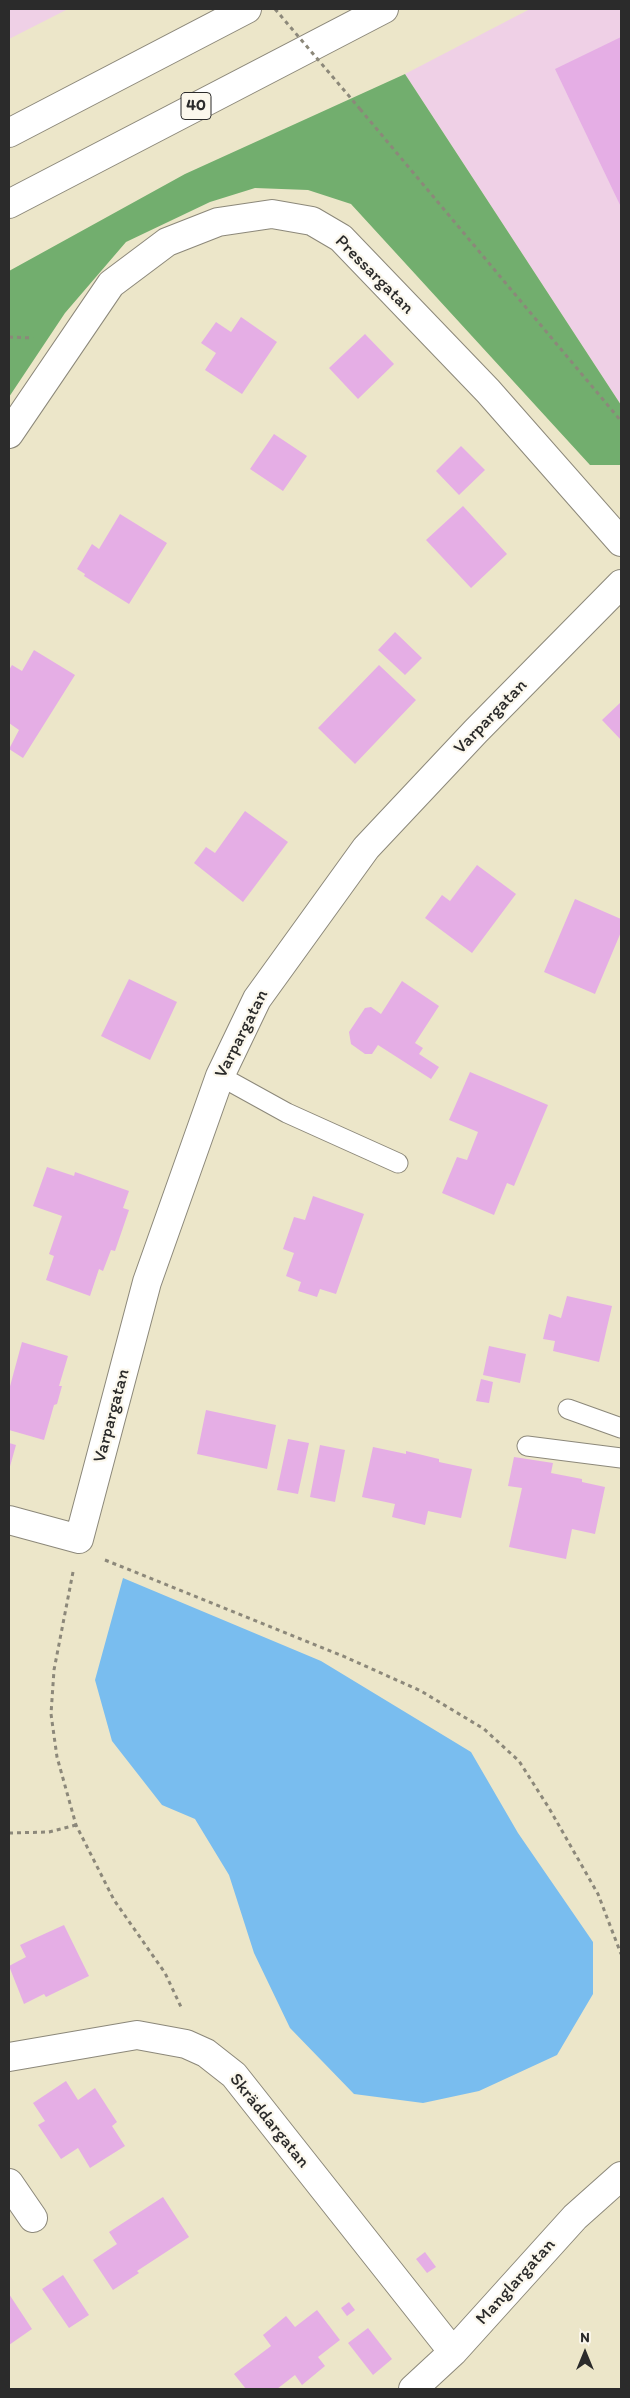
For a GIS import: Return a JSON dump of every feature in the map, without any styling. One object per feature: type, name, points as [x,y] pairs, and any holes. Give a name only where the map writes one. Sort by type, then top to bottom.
[{"type":"main road","points":[[9,133],[247,9]]},
{"type":"main road","name":"40","points":[[9,204],[384,9]]},
{"type":"main road","name":"Pressargatan","points":[[9,434],[111,284],[167,242],[218,222],[272,214],[312,220],[341,238],[348,245],[488,391],[621,542]]},
{"type":"main road","name":"Varpargatan","points":[[79,1539],[147,1282],[220,1076],[256,999],[366,848],[476,731],[621,584]]},
{"type":"main road","points":[[9,1520],[79,1539]]},
{"type":"main road","name":"Skräddargatan","points":[[9,2057],[137,2035],[186,2044],[206,2053],[234,2075],[453,2352]]},
{"type":"main road","name":"Manglargatan","points":[[413,2389],[453,2352],[575,2217],[621,2176]]},
{"type":"main road","points":[[9,2183],[33,2218]]},
{"type":"lane","points":[[220,1076],[286,1113],[398,1163]]},
{"type":"lane","points":[[568,1409],[621,1428]]},
{"type":"lane","points":[[527,1446],[621,1458]]},
{"type":"path","points":[[275,9],[621,420]]},
{"type":"path","points":[[79,1539],[54,1670],[51,1714],[56,1758],[76,1826],[114,1900],[165,1973],[187,2021],[186,2044]]},
{"type":"path","points":[[79,1539],[101,1558],[395,1679],[421,1691],[484,1729],[519,1760],[549,1808],[598,1894],[621,1954]]},
{"type":"path","points":[[9,1833],[49,1832],[76,1826]]},
{"type":"shaded area","points":[[9,9],[68,9],[9,39]]},
{"type":"shaded area","points":[[530,9],[621,9],[621,405],[405,74]]},
{"type":"green space","points":[[405,74],[621,405],[621,465],[590,465],[351,204],[308,190],[255,188],[210,202],[126,242],[65,313],[9,397],[9,271],[185,174]]},
{"type":"water","points":[[123,1578],[321,1661],[471,1752],[518,1833],[593,1942],[593,1994],[557,2055],[479,2091],[423,2103],[354,2094],[290,2028],[254,1953],[229,1875],[195,1819],[162,1805],[112,1741],[95,1680]]},
{"type":"building","points":[[621,37],[621,207],[555,69]]},
{"type":"building","points":[[241,317],[277,342],[242,394],[205,370],[216,353],[201,343],[216,322],[231,332]]},
{"type":"building","points":[[365,334],[394,364],[358,399],[329,368]]},
{"type":"building","points":[[274,434],[307,456],[283,491],[250,469]]},
{"type":"building","points":[[461,446],[485,470],[459,495],[436,471]]},
{"type":"building","points":[[463,506],[507,554],[471,588],[426,540]]},
{"type":"building","points":[[120,514],[167,543],[129,604],[84,576],[85,574],[77,569],[92,544],[99,549]]},
{"type":"building","points":[[395,632],[422,658],[405,675],[378,650]]},
{"type":"building","points":[[34,650],[75,675],[23,758],[9,749],[19,730],[9,723],[9,670],[12,665],[22,671]]},
{"type":"building","points":[[379,665],[416,700],[355,764],[318,728]]},
{"type":"building","points":[[621,702],[621,740],[602,720]]},
{"type":"building","points":[[245,811],[288,842],[243,902],[194,863],[206,847],[215,853]]},
{"type":"building","points":[[477,865],[516,894],[472,953],[425,918],[442,895],[450,901]]},
{"type":"building","points":[[575,899],[621,919],[621,932],[595,994],[544,972]]},
{"type":"building","points":[[129,979],[177,1002],[150,1060],[101,1036]]},
{"type":"building","points":[[402,981],[439,1006],[415,1043],[423,1048],[419,1054],[439,1067],[431,1079],[378,1045],[372,1054],[365,1054],[351,1044],[349,1032],[365,1008],[371,1007],[381,1014]]},
{"type":"building","points":[[470,1072],[548,1105],[514,1186],[507,1183],[494,1215],[442,1193],[457,1157],[467,1160],[478,1132],[449,1120]]},
{"type":"building","points":[[47,1167],[74,1176],[75,1172],[129,1191],[123,1208],[129,1210],[115,1251],[111,1250],[103,1271],[99,1269],[90,1296],[46,1280],[54,1256],[49,1254],[62,1216],[33,1206]]},
{"type":"building","points":[[313,1196],[364,1214],[336,1294],[320,1289],[317,1297],[298,1291],[301,1282],[286,1276],[294,1253],[283,1249],[294,1217],[305,1220]]},
{"type":"building","points":[[567,1296],[612,1306],[599,1362],[553,1351],[555,1341],[543,1339],[549,1314],[561,1318]]},
{"type":"building","points":[[22,1342],[68,1356],[59,1386],[62,1386],[57,1404],[54,1405],[44,1440],[9,1430],[9,1390]]},
{"type":"building","points":[[489,1346],[526,1354],[520,1383],[483,1375]]},
{"type":"building","points":[[481,1379],[493,1382],[489,1403],[476,1401]]},
{"type":"building","points":[[206,1410],[276,1425],[267,1469],[197,1454]]},
{"type":"building","points":[[288,1439],[309,1443],[298,1494],[277,1490]]},
{"type":"building","points":[[9,1443],[16,1445],[9,1470]]},
{"type":"building","points":[[320,1445],[345,1450],[335,1502],[310,1497]]},
{"type":"building","points":[[373,1447],[406,1454],[406,1451],[439,1459],[439,1462],[472,1469],[461,1518],[428,1511],[425,1525],[392,1517],[395,1504],[362,1497]]},
{"type":"building","points":[[514,1457],[553,1463],[551,1473],[582,1479],[582,1482],[605,1487],[595,1534],[572,1529],[566,1559],[509,1547],[522,1488],[508,1486]]},
{"type":"building","points":[[64,1925],[89,1976],[46,1997],[44,1994],[24,2004],[9,1966],[26,1957],[20,1945]]},
{"type":"building","points":[[66,2081],[78,2100],[95,2088],[117,2122],[112,2126],[125,2146],[90,2168],[78,2148],[61,2159],[38,2125],[45,2121],[33,2103]]},
{"type":"building","points":[[163,2197],[189,2237],[137,2271],[139,2273],[113,2290],[93,2260],[117,2244],[109,2232]]},
{"type":"building","points":[[425,2252],[436,2267],[427,2273],[416,2259]]},
{"type":"building","points":[[63,2275],[89,2315],[69,2328],[42,2289]]},
{"type":"building","points":[[9,2294],[32,2329],[9,2345]]},
{"type":"building","points":[[349,2302],[355,2310],[347,2316],[341,2308]]},
{"type":"building","points":[[317,2310],[340,2340],[318,2357],[325,2366],[302,2385],[295,2375],[277,2389],[246,2389],[234,2374],[271,2346],[263,2335],[286,2316],[295,2327]]},
{"type":"building","points":[[368,2328],[392,2359],[373,2375],[348,2343]]}]
